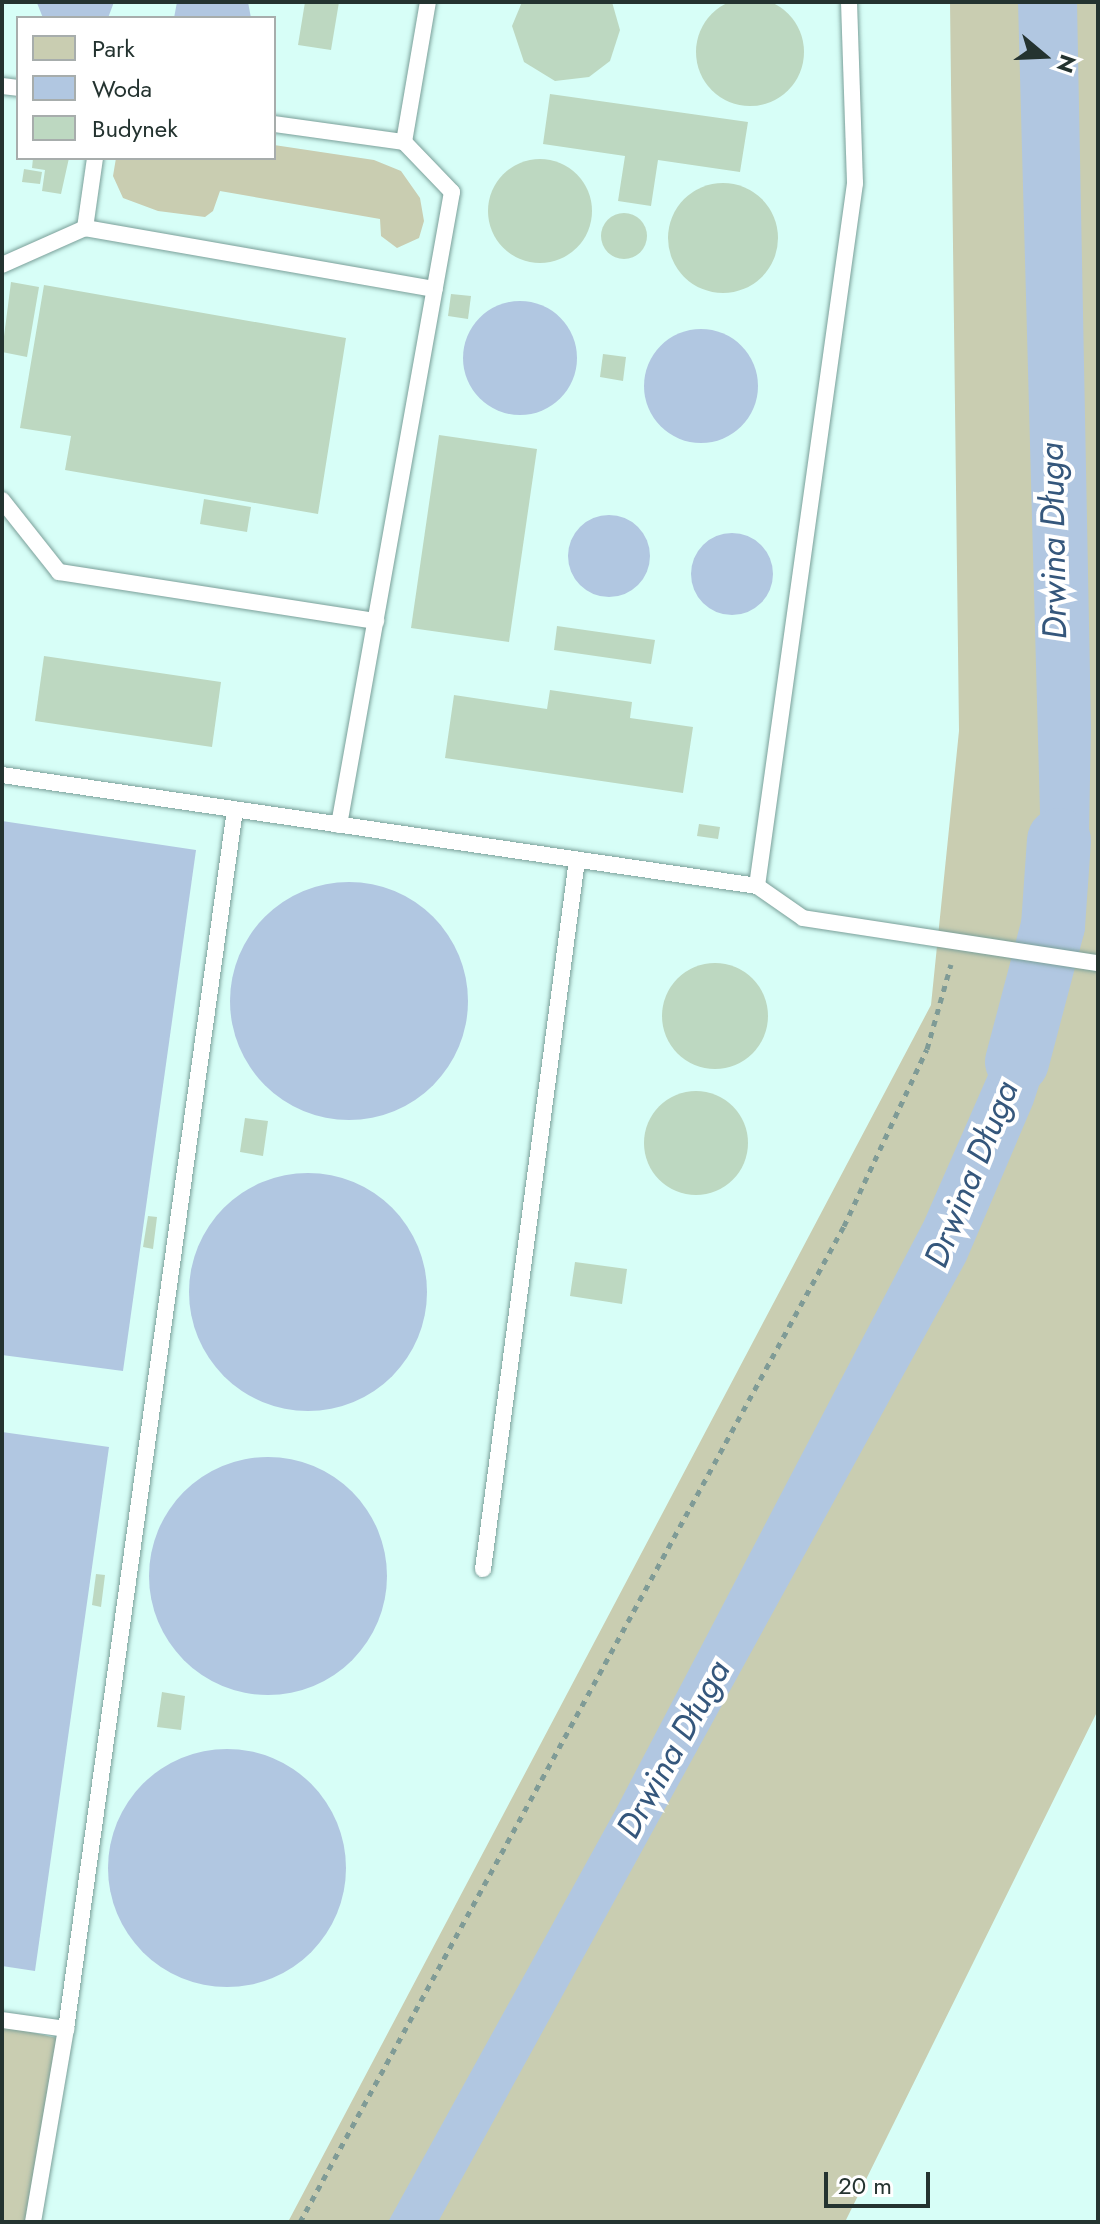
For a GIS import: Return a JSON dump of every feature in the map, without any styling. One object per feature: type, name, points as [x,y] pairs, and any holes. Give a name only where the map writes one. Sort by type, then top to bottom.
[{"type":"lane","points":[[404,142],[428,2]]},
{"type":"lane","points":[[757,886],[855,183],[849,2]]},
{"type":"lane","points":[[276,124],[404,142],[452,192],[339,825]]},
{"type":"lane","points":[[85,228],[95,160]]},
{"type":"lane","points":[[2,265],[85,228],[435,289]]},
{"type":"lane","points":[[2,500],[59,572],[376,621]]},
{"type":"lane","points":[[2,775],[757,886],[803,918],[987,949],[1098,963]]},
{"type":"lane","points":[[33,2222],[66,2029],[235,810]]},
{"type":"lane","points":[[483,1569],[577,860]]},
{"type":"lane","points":[[2,2020],[66,2029]]},
{"type":"path","points":[[300,2222],[844,1226],[927,1049],[955,943]]},
{"type":"green space","points":[[950,2],[1098,2],[1098,1710],[845,2222],[288,2222],[931,1005],[959,731]]},
{"type":"green space","points":[[276,145],[374,160],[401,171],[420,198],[424,221],[419,238],[397,248],[381,236],[380,219],[220,191],[213,211],[205,217],[158,211],[123,198],[113,176],[116,160],[276,160]]},
{"type":"green space","points":[[2,2026],[57,2038],[31,2222],[2,2222]]},
{"type":"water","points":[[114,2],[109,16],[42,16],[37,3]]},
{"type":"water","points":[[177,2],[248,2],[251,16],[174,16]]},
{"type":"water","points":[[1018,2],[1077,2],[1091,727],[1088,884],[1077,936],[1030,922],[1040,813]]},
{"type":"water","points":[[520,301],[542,306],[560,318],[572,336],[577,358],[572,380],[560,398],[542,410],[520,415],[498,410],[480,398],[468,380],[463,358],[468,336],[480,318],[498,306]]},
{"type":"water","points":[[701,329],[723,334],[741,346],[753,364],[758,386],[753,408],[741,426],[723,438],[701,443],[679,438],[661,426],[649,408],[644,386],[649,364],[661,346],[679,334]]},
{"type":"water","points":[[609,515],[625,518],[638,527],[647,540],[650,556],[647,572],[638,585],[625,594],[609,597],[593,594],[580,585],[571,572],[568,556],[571,540],[580,527],[593,518]]},
{"type":"water","points":[[732,533],[748,536],[761,545],[770,558],[773,574],[770,590],[761,603],[748,612],[732,615],[716,612],[703,603],[694,590],[691,574],[694,558],[703,545],[716,536]]},
{"type":"water","points":[[2,821],[196,850],[123,1371],[2,1355]]},
{"type":"water","points":[[349,882],[372,884],[395,891],[433,917],[459,955],[466,978],[466,1024],[459,1047],[433,1085],[395,1111],[372,1118],[349,1120],[326,1118],[303,1111],[265,1085],[239,1047],[232,1024],[230,1001],[232,978],[239,955],[265,917],[303,891],[326,884]]},
{"type":"water","points":[[1016,977],[1065,982],[1062,1015],[1033,1104],[966,1261],[438,2222],[388,2222],[616,1809],[924,1221],[1012,1020]]},
{"type":"water","points":[[308,1173],[331,1175],[354,1182],[392,1208],[418,1246],[425,1269],[425,1315],[418,1338],[392,1376],[354,1402],[331,1409],[308,1411],[285,1409],[262,1402],[224,1376],[198,1338],[191,1315],[189,1292],[191,1269],[198,1246],[224,1208],[262,1182],[285,1175]]},
{"type":"water","points":[[2,1432],[109,1447],[35,1971],[2,1966]]},
{"type":"water","points":[[268,1457],[291,1459],[314,1466],[352,1492],[378,1530],[385,1553],[385,1599],[378,1622],[352,1660],[314,1686],[291,1693],[268,1695],[245,1693],[222,1686],[184,1660],[158,1622],[151,1599],[149,1576],[151,1553],[158,1530],[184,1492],[222,1466],[245,1459]]},
{"type":"water","points":[[227,1749],[250,1751],[273,1758],[311,1784],[337,1822],[344,1845],[344,1891],[337,1914],[311,1952],[273,1978],[250,1985],[227,1987],[204,1985],[181,1978],[143,1952],[117,1914],[110,1891],[108,1868],[110,1845],[117,1822],[143,1784],[181,1758],[204,1751]]},
{"type":"building","points":[[745,-1],[770,3],[788,14],[802,42],[802,62],[788,90],[770,101],[750,106],[730,101],[712,90],[701,72],[696,52],[701,32],[712,14],[730,3]]},
{"type":"building","points":[[305,2],[339,2],[331,50],[298,45]]},
{"type":"building","points":[[522,2],[612,2],[620,30],[610,61],[589,77],[555,81],[524,62],[512,26]]},
{"type":"building","points":[[550,94],[748,122],[740,172],[658,160],[651,206],[618,201],[625,156],[543,144]]},
{"type":"building","points":[[540,159],[560,163],[577,174],[588,191],[592,211],[588,231],[577,248],[560,259],[540,263],[520,259],[503,248],[492,231],[488,211],[492,191],[503,174],[520,163]]},
{"type":"building","points":[[33,160],[69,160],[61,194],[42,191],[45,170],[32,168]]},
{"type":"building","points":[[24,169],[42,172],[40,184],[22,182]]},
{"type":"building","points":[[723,183],[744,188],[762,199],[773,217],[778,238],[773,259],[762,277],[744,288],[723,293],[702,288],[684,277],[673,259],[668,238],[673,217],[684,199],[702,188]]},
{"type":"building","points":[[624,213],[640,220],[647,236],[640,252],[624,259],[608,252],[601,236],[608,220]]},
{"type":"building","points":[[11,282],[39,287],[27,357],[2,352]]},
{"type":"building","points":[[44,285],[346,338],[318,514],[65,470],[71,436],[20,428]]},
{"type":"building","points":[[451,294],[471,296],[468,319],[448,316]]},
{"type":"building","points":[[603,354],[626,357],[623,381],[600,377]]},
{"type":"building","points":[[439,435],[537,449],[509,642],[411,628]]},
{"type":"building","points":[[204,499],[251,507],[247,532],[200,524]]},
{"type":"building","points":[[557,626],[655,640],[651,664],[554,650]]},
{"type":"building","points":[[44,656],[221,682],[212,747],[35,721]]},
{"type":"building","points":[[550,690],[632,702],[630,718],[693,727],[683,793],[445,758],[454,695],[547,709]]},
{"type":"building","points":[[699,824],[720,827],[718,839],[697,836]]},
{"type":"building","points":[[715,963],[735,967],[752,979],[764,996],[768,1016],[764,1036],[752,1053],[735,1065],[715,1069],[695,1065],[678,1053],[666,1036],[662,1016],[666,996],[678,979],[695,967]]},
{"type":"building","points":[[696,1091],[716,1095],[733,1106],[744,1123],[748,1143],[744,1163],[733,1180],[716,1191],[696,1195],[676,1191],[659,1180],[648,1163],[644,1143],[648,1123],[659,1106],[676,1095]]},
{"type":"building","points":[[245,1118],[268,1121],[263,1156],[240,1152]]},
{"type":"building","points":[[148,1216],[157,1217],[153,1249],[143,1247]]},
{"type":"building","points":[[575,1262],[627,1269],[622,1304],[570,1296]]},
{"type":"building","points":[[96,1574],[105,1575],[101,1607],[92,1605]]},
{"type":"building","points":[[162,1692],[185,1696],[181,1730],[157,1727]]},
{"type":"waterway","name":"Drwina Długa","points":[[1017,1062],[1053,926],[1059,840]]}]
